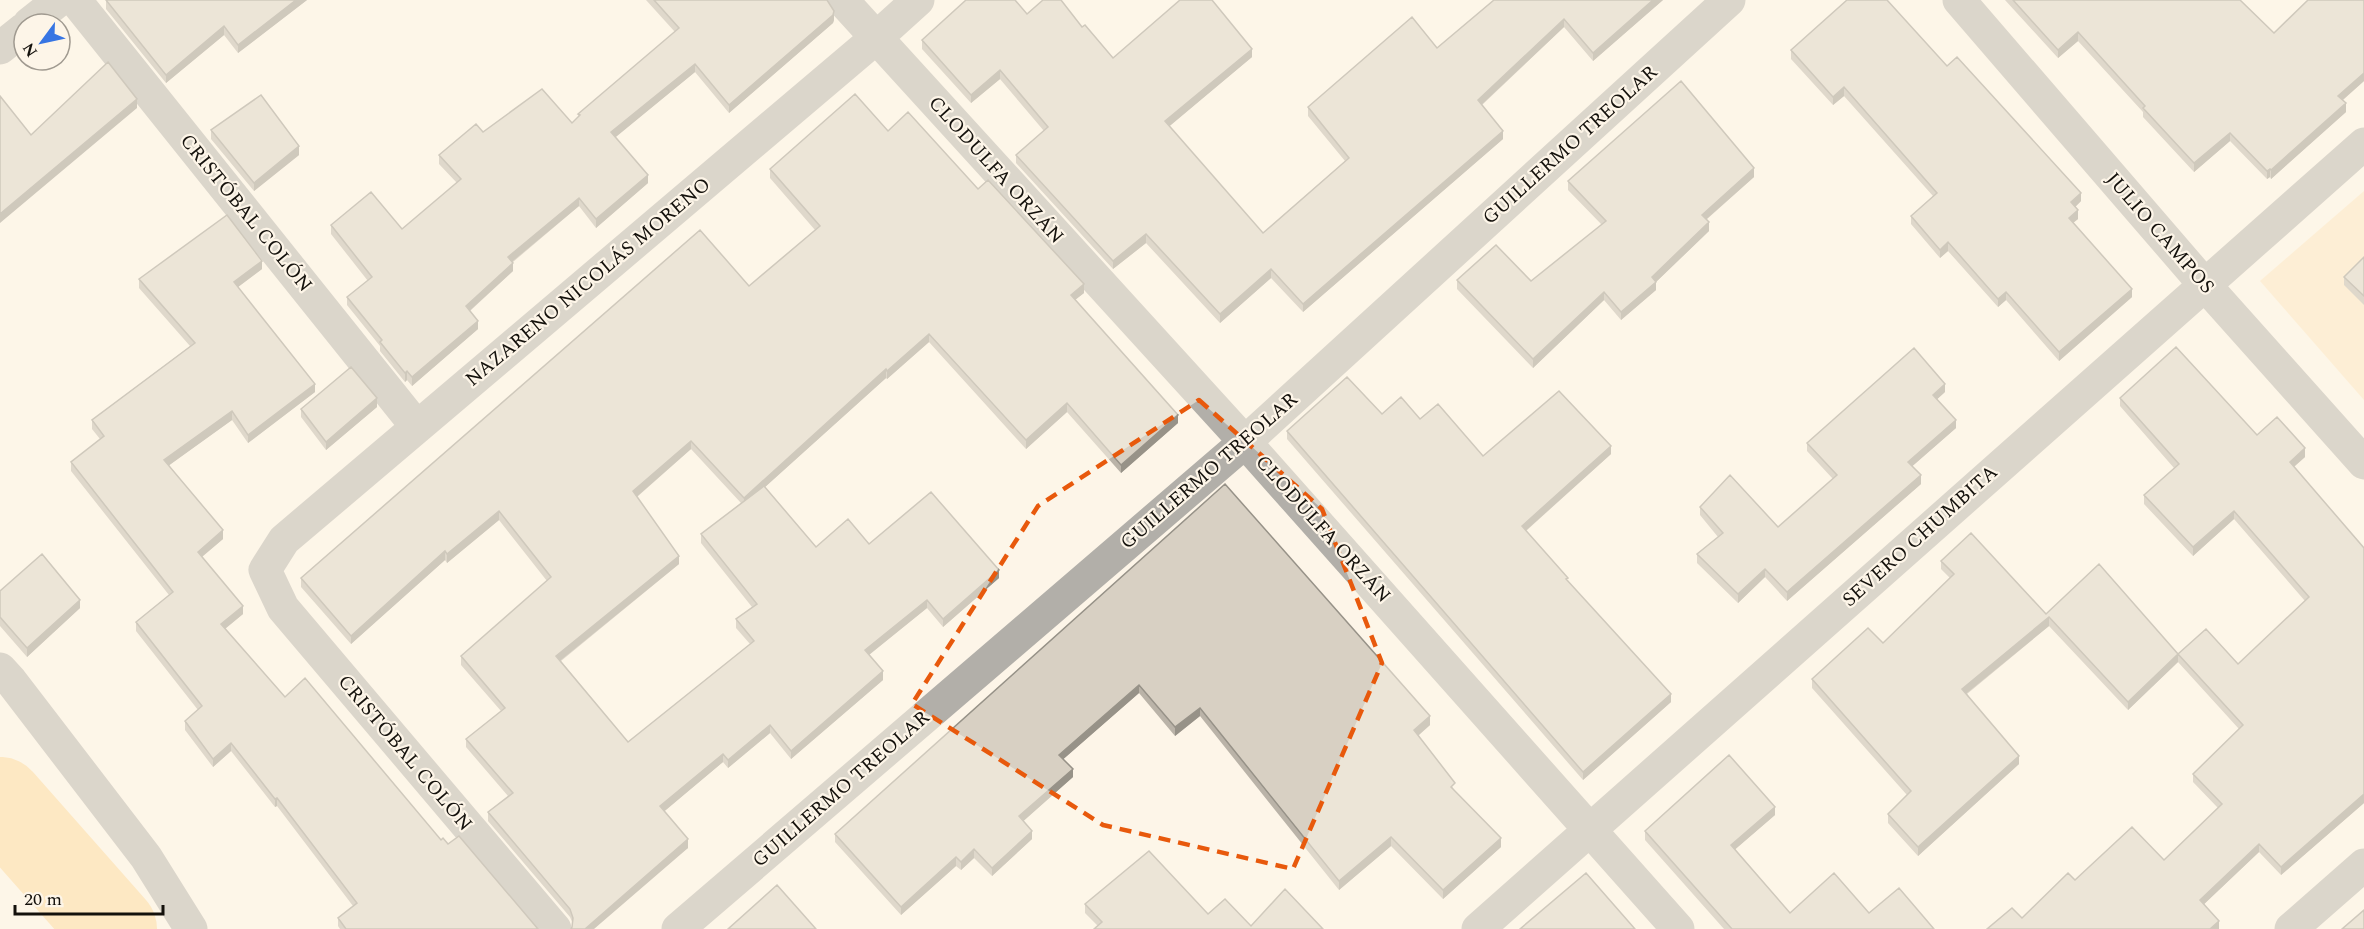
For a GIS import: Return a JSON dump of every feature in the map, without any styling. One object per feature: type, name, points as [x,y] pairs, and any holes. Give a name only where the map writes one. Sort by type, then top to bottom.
[{"type":"street","points":[[44,12],[58,0]]},
{"type":"street","name":"CRISTÓBAL COLÓN","points":[[75,0],[417,427]]},
{"type":"street","name":"CLODULFA ORZÁN","points":[[842,0],[1245,442],[1678,929]]},
{"type":"street","name":"NAZARENO NICOLÁS MORENO","points":[[265,570],[284,540],[918,0]]},
{"type":"street","name":"GUILLERMO TREOLAR","points":[[678,929],[1245,442],[1729,0]]},
{"type":"street","name":"JULIO CAMPOS","points":[[1959,0],[2204,284],[2364,463]]},
{"type":"street","points":[[0,48],[12,38]]},
{"type":"street","name":"SEVERO CHUMBITA","points":[[1478,929],[2364,144]]},
{"type":"street","name":"CRISTÓBAL COLÓN","points":[[265,570],[283,608],[555,929]]},
{"type":"street","points":[[0,669],[146,857],[191,929]]},
{"type":"street","points":[[2291,929],[2364,865]]},
{"type":"highlighted area","points":[[1199,400],[1322,509],[1382,663],[1293,869],[1103,825],[912,704],[1038,506]]},
{"type":"shaded area","points":[[2364,191],[2364,400],[2260,281]]},
{"type":"building","points":[[106,0],[296,0],[238,45],[224,26],[166,75]]},
{"type":"building","points":[[654,0],[827,0],[834,11],[833,15],[729,105],[695,64],[611,132],[648,175],[596,219],[579,198],[508,257],[513,263],[466,306],[478,321],[412,377],[407,371],[405,373],[347,297],[372,277],[331,225],[371,192],[402,229],[461,179],[439,155],[476,124],[483,132],[542,89],[572,123],[580,115],[578,114],[679,28]]},
{"type":"building","points":[[966,0],[1015,0],[1027,14],[1043,0],[1061,0],[1082,27],[1085,25],[1113,58],[1180,0],[1212,0],[1252,49],[1165,121],[1263,233],[1349,158],[1308,107],[1412,17],[1437,48],[1494,0],[1653,0],[1593,53],[1564,19],[1478,100],[1503,131],[1303,304],[1271,269],[1220,314],[1146,234],[1113,261],[1016,155],[1048,127],[1000,70],[971,95],[922,40]]},
{"type":"building","points":[[1847,0],[1887,0],[1947,66],[1957,57],[2081,193],[2071,202],[2078,210],[2069,218],[2132,289],[2059,352],[2006,292],[1998,299],[1948,242],[1940,250],[1911,216],[1937,193],[1844,87],[1833,97],[1791,50]]},
{"type":"building","points":[[2013,0],[2240,0],[2274,33],[2308,0],[2364,0],[2364,73],[2338,96],[2346,103],[2271,170],[2267,171],[2230,133],[2194,163],[2078,32],[2058,50]]},
{"type":"building","points":[[108,62],[137,99],[0,214],[0,96],[31,135]]},
{"type":"building","points":[[1681,81],[1754,168],[1702,215],[1709,222],[1652,277],[1656,282],[1621,312],[1604,292],[1533,359],[1457,280],[1496,245],[1531,281],[1606,221],[1568,181]]},
{"type":"building","points":[[855,94],[888,131],[908,112],[978,189],[988,180],[1084,284],[1071,295],[1178,415],[1121,465],[1067,403],[1026,440],[929,334],[887,371],[886,369],[744,498],[691,441],[633,491],[679,556],[556,656],[628,742],[754,641],[736,619],[757,604],[701,534],[764,486],[816,547],[848,519],[869,544],[931,492],[999,570],[943,619],[927,600],[865,650],[883,671],[791,751],[770,725],[728,760],[723,754],[660,806],[688,839],[585,929],[571,929],[573,918],[570,909],[488,812],[513,793],[466,739],[505,708],[461,656],[551,577],[499,511],[447,554],[445,551],[351,636],[301,578],[700,230],[749,286],[820,226],[770,169]]},
{"type":"building","points":[[261,95],[299,146],[254,183],[211,130]]},
{"type":"building","points":[[227,215],[262,261],[234,282],[315,384],[248,435],[232,411],[164,460],[223,530],[198,552],[243,606],[221,624],[285,697],[305,678],[441,840],[443,838],[448,844],[459,836],[538,929],[346,929],[338,918],[357,903],[277,798],[275,799],[231,743],[213,759],[185,721],[202,706],[136,622],[173,592],[71,462],[104,436],[92,420],[195,343],[139,279]]},
{"type":"building","points":[[2364,257],[2364,296],[2344,277]]},
{"type":"building","points":[[2176,347],[2257,435],[2277,417],[2305,448],[2290,462],[2364,548],[2364,794],[2281,867],[2259,844],[2200,900],[2219,921],[2210,929],[1987,929],[2012,908],[2022,918],[2068,873],[2075,880],[2132,827],[2164,860],[2222,804],[2193,774],[2243,725],[2178,654],[2206,629],[2238,664],[2309,597],[2234,511],[2193,547],[2144,495],[2179,464],[2120,398]]},
{"type":"building","points":[[1914,348],[1945,384],[1933,395],[1956,420],[1908,462],[1921,475],[1787,592],[1765,569],[1738,594],[1697,554],[1723,533],[1700,507],[1730,475],[1778,527],[1837,475],[1807,443]]},
{"type":"building","points":[[351,367],[377,398],[326,442],[301,409]]},
{"type":"building","points":[[1347,377],[1382,414],[1401,397],[1420,419],[1438,404],[1483,456],[1559,391],[1611,446],[1522,526],[1568,578],[1566,579],[1671,694],[1583,772],[1287,431]]},
{"type":"building","points":[[1225,484],[1430,716],[1414,730],[1455,783],[1451,787],[1501,838],[1443,890],[1391,837],[1339,881],[1200,708],[1175,727],[1139,685],[1059,755],[1073,769],[1019,816],[1032,831],[992,868],[974,849],[961,862],[956,857],[901,907],[835,834]]},
{"type":"building","points":[[1971,533],[2046,614],[2099,564],[2178,654],[2128,702],[2049,617],[1962,689],[2019,756],[1918,847],[1888,814],[1911,791],[1812,679],[1868,628],[1883,643],[1954,574],[1941,561]]},
{"type":"building","points":[[42,554],[80,600],[27,648],[0,617],[0,591]]},
{"type":"building","points":[[1729,755],[1775,807],[1731,845],[1790,913],[1834,873],[1869,913],[1899,888],[1934,929],[1732,929],[1645,831]]},
{"type":"building","points":[[1149,851],[1208,914],[1225,899],[1251,926],[1285,889],[1323,929],[1094,929],[1102,922],[1085,904]]},
{"type":"building","points":[[1586,873],[1635,929],[1520,929]]},
{"type":"building","points":[[777,885],[816,929],[728,929]]},
{"type":"building","points":[[2364,910],[2364,929],[2342,929]]},
{"type":"waterway","points":[[0,801],[113,929]]}]
